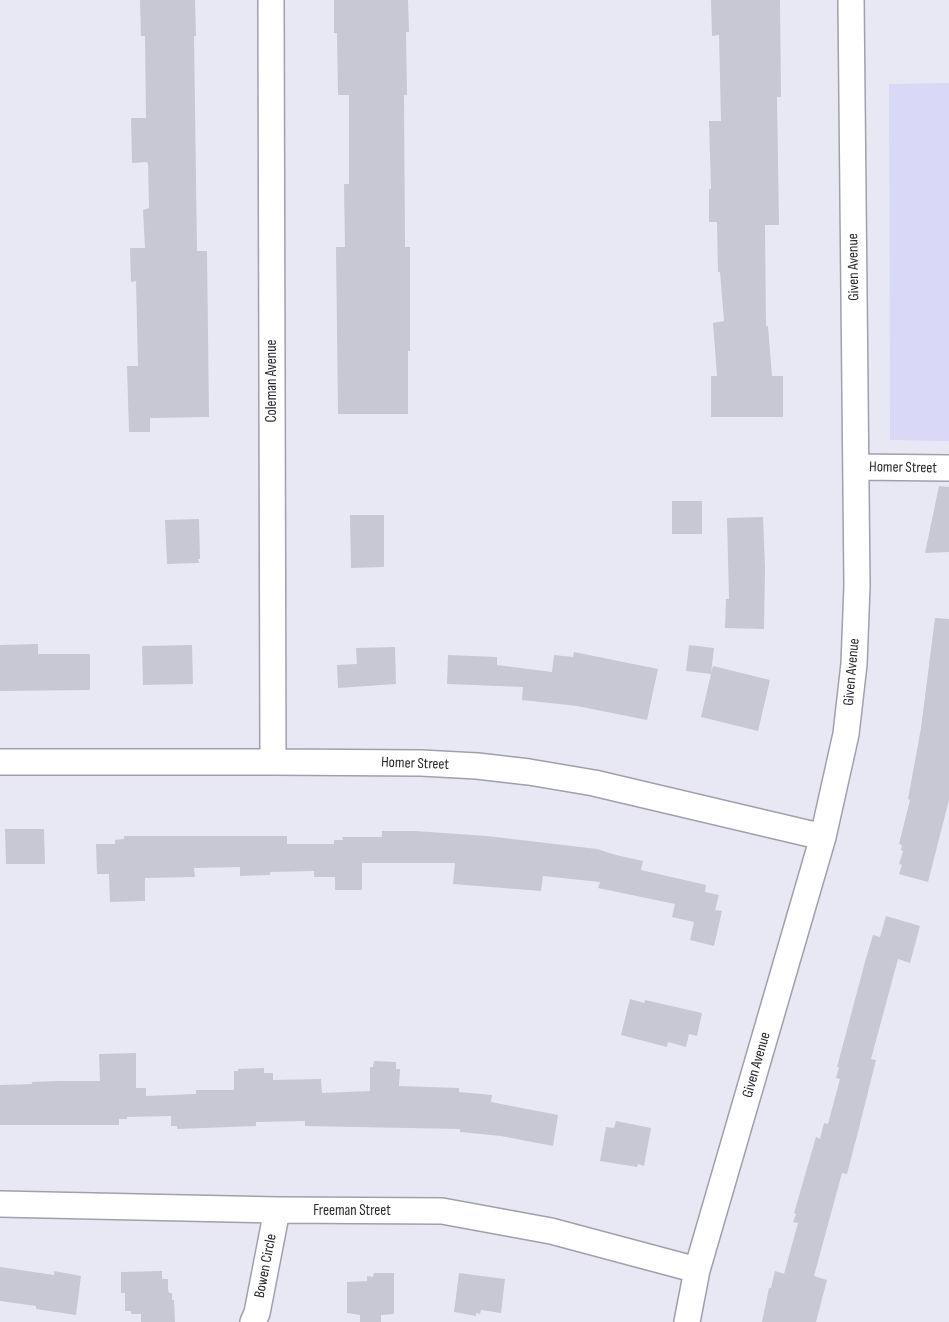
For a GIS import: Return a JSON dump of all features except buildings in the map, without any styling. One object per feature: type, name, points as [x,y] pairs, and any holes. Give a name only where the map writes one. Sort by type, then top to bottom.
[{"type":"street","name":"Coleman Avenue","points":[[271,0],[273,762]]},
{"type":"street","name":"Given Avenue","points":[[687,1322],[697,1270],[823,837],[846,734],[854,664],[857,586],[851,0]]},
{"type":"street","name":"Homer Street","points":[[856,467],[949,468]]},
{"type":"street","name":"Homer Street","points":[[0,762],[421,763],[477,766],[594,782],[823,837]]},
{"type":"street","name":"Freeman Street","points":[[0,1204],[277,1210],[442,1211],[551,1231],[697,1270]]},
{"type":"street","name":"Bowen Circle","points":[[253,1322],[257,1313],[277,1210]]},
{"type":"shaded area","points":[[949,83],[949,441],[890,440],[889,84]]}]
